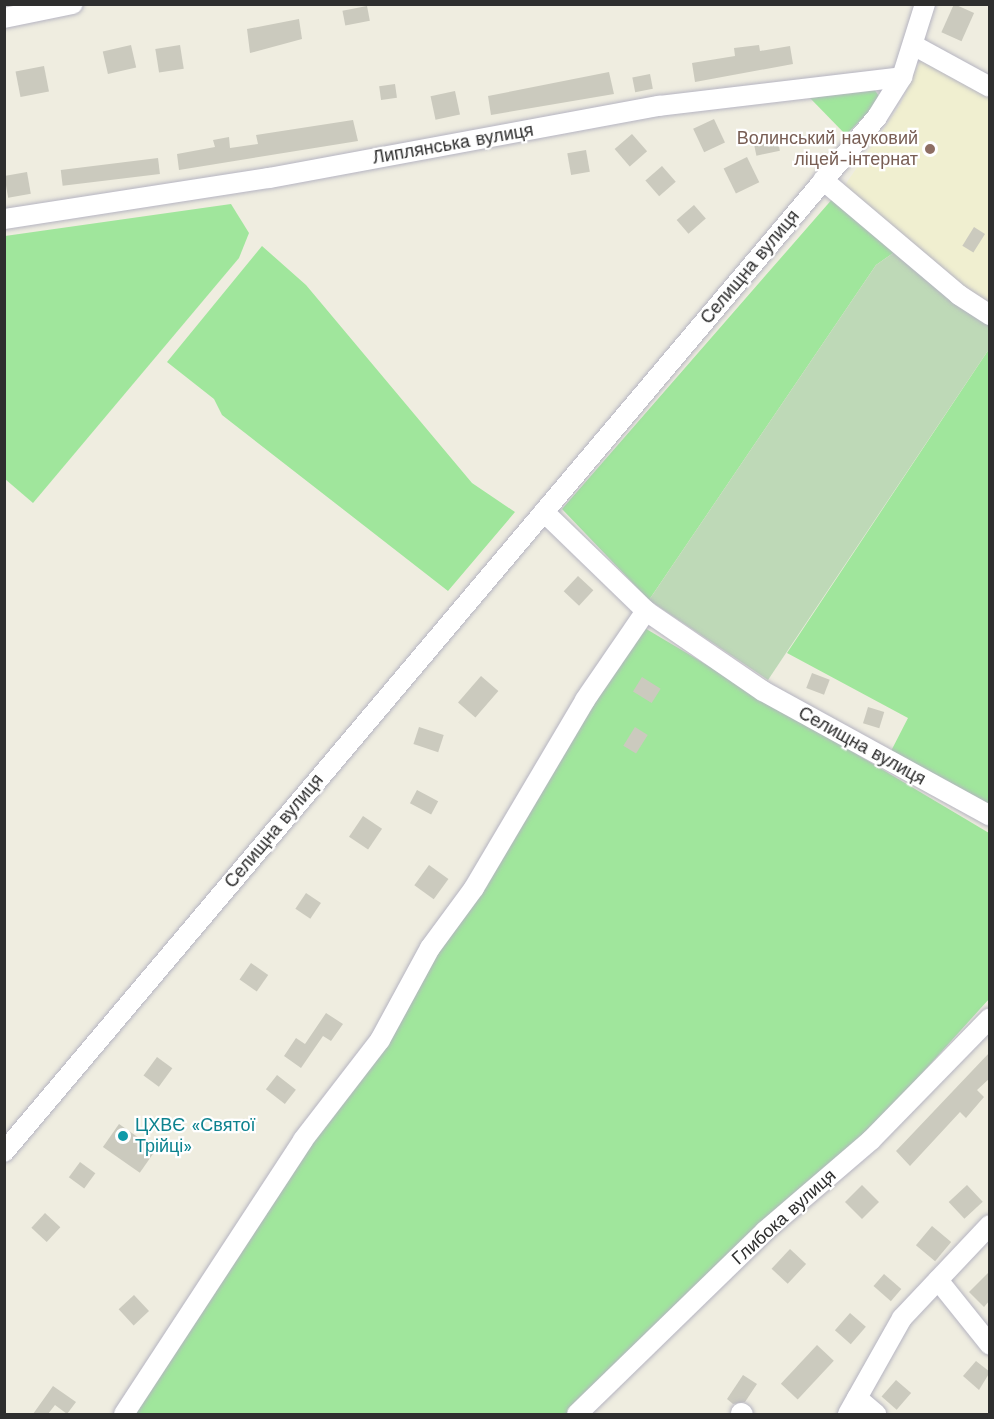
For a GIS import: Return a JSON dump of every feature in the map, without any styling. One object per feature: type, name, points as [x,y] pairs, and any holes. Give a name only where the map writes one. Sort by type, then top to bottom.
[{"type":"street","points":[[4,18],[73,4]]},
{"type":"street","name":"Селищна вулиця","points":[[4,1152],[877,117],[902,77],[915,46],[924,4]]},
{"type":"street","points":[[915,46],[990,87]]},
{"type":"street","name":"Липлянська вулиця","points":[[4,219],[268,177],[659,106],[902,77]]},
{"type":"street","points":[[824,180],[959,295],[990,315]]},
{"type":"street","name":"Селищна вулиця","points":[[544,512],[646,611],[764,691],[990,816]]},
{"type":"street","points":[[124,1414],[303,1140],[380,1040],[430,948],[474,888],[585,700],[646,611]]},
{"type":"street","name":"Глибока вулиця","points":[[578,1414],[765,1231],[871,1140],[990,1018]]},
{"type":"street","points":[[876,1414],[853,1406],[902,1318],[990,1225]]},
{"type":"street","points":[[938,1280],[990,1345]]},
{"type":"shaded area","name":"Волинський науковий ліцей-інтернат","points":[[922,57],[989,93],[989,323],[836,198],[900,105]]},
{"type":"shaded area","points":[[896,251],[989,323],[989,349],[768,680],[649,600],[876,265]]},
{"type":"green space","points":[[874,89],[881,99],[846,135],[810,98]]},
{"type":"green space","points":[[834,197],[896,251],[876,265],[649,600],[562,509]]},
{"type":"green space","points":[[231,204],[249,233],[239,258],[33,503],[5,479],[5,236]]},
{"type":"green space","points":[[262,246],[306,285],[472,483],[515,512],[448,591],[222,415],[214,399],[167,362]]},
{"type":"green space","points":[[989,349],[989,806],[890,753],[908,718],[787,653]]},
{"type":"green space","points":[[643,627],[989,833],[989,999],[869,1132],[574,1414],[127,1414],[381,1043]]},
{"type":"building","points":[[954,4],[974,13],[961,41],[941,32]]},
{"type":"building","points":[[367,6],[370,21],[345,25],[342,11]]},
{"type":"building","points":[[299,19],[302,39],[250,53],[247,29]]},
{"type":"building","points":[[131,45],[136,67],[108,74],[103,52]]},
{"type":"building","points":[[180,45],[184,69],[159,73],[155,49]]},
{"type":"building","points":[[759,45],[760,51],[790,46],[793,64],[695,82],[692,63],[735,56],[734,48]]},
{"type":"building","points":[[44,66],[49,92],[20,97],[16,72]]},
{"type":"building","points":[[609,72],[614,94],[491,115],[488,96]]},
{"type":"building","points":[[650,74],[653,89],[635,92],[632,77]]},
{"type":"building","points":[[395,84],[397,98],[381,100],[379,86]]},
{"type":"building","points":[[455,91],[460,114],[436,120],[431,96]]},
{"type":"building","points":[[714,119],[725,143],[704,152],[693,129]]},
{"type":"building","points":[[353,120],[358,141],[179,170],[177,154],[215,147],[213,140],[229,137],[230,148],[258,144],[256,135]]},
{"type":"building","points":[[632,134],[647,151],[630,166],[615,149]]},
{"type":"building","points":[[777,137],[780,151],[756,156],[754,142]]},
{"type":"building","points":[[586,150],[590,172],[571,175],[567,153]]},
{"type":"building","points":[[747,157],[759,182],[736,194],[724,168]]},
{"type":"building","points":[[158,158],[160,174],[63,186],[61,170]]},
{"type":"building","points":[[662,166],[676,182],[659,196],[645,180]]},
{"type":"building","points":[[27,172],[31,194],[8,198],[4,176]]},
{"type":"building","points":[[694,205],[706,219],[688,234],[677,220]]},
{"type":"building","points":[[974,227],[985,234],[973,253],[962,246]]},
{"type":"building","points":[[578,576],[593,590],[579,606],[564,591]]},
{"type":"building","points":[[812,673],[830,680],[824,695],[806,688]]},
{"type":"building","points":[[481,676],[498,691],[475,718],[458,702]]},
{"type":"building","points":[[642,677],[661,689],[652,703],[633,691]]},
{"type":"building","points":[[868,707],[884,712],[879,728],[863,723]]},
{"type":"building","points":[[419,727],[444,735],[438,752],[413,744]]},
{"type":"building","points":[[635,727],[648,735],[636,754],[623,746]]},
{"type":"building","points":[[417,790],[438,801],[431,815],[410,803]]},
{"type":"building","points":[[363,816],[382,829],[368,850],[349,837]]},
{"type":"building","points":[[429,865],[448,879],[434,899],[414,885]]},
{"type":"building","points":[[306,893],[321,903],[310,919],[295,909]]},
{"type":"building","points":[[251,963],[268,975],[257,991],[240,979]]},
{"type":"building","points":[[326,1013],[343,1024],[331,1041],[323,1036],[301,1068],[284,1056],[296,1038],[305,1044]]},
{"type":"building","points":[[990,1052],[990,1078],[977,1090],[984,1097],[966,1118],[960,1112],[910,1166],[896,1151]]},
{"type":"building","points":[[157,1057],[172,1068],[159,1087],[143,1076]]},
{"type":"building","points":[[277,1075],[296,1090],[285,1104],[266,1089]]},
{"type":"building","name":"ЦХВЄ «Святої Трійці»","points":[[119,1124],[156,1150],[140,1173],[103,1147]]},
{"type":"building","points":[[80,1162],[95,1173],[84,1189],[69,1177]]},
{"type":"building","points":[[862,1185],[879,1202],[862,1219],[845,1202]]},
{"type":"building","points":[[967,1185],[983,1202],[964,1219],[949,1202]]},
{"type":"building","points":[[45,1213],[60,1227],[47,1242],[31,1228]]},
{"type":"building","points":[[932,1226],[951,1242],[935,1261],[916,1245]]},
{"type":"building","points":[[790,1249],[806,1264],[788,1284],[772,1269]]},
{"type":"building","points":[[990,1271],[990,1300],[984,1307],[969,1292]]},
{"type":"building","points":[[884,1274],[901,1289],[891,1301],[874,1286]]},
{"type":"building","points":[[134,1295],[149,1311],[134,1325],[119,1309]]},
{"type":"building","points":[[850,1313],[866,1327],[851,1344],[835,1330]]},
{"type":"building","points":[[817,1345],[834,1361],[798,1399],[781,1384]]},
{"type":"building","points":[[976,1361],[990,1372],[979,1390],[963,1376]]},
{"type":"building","points":[[743,1375],[757,1384],[745,1402],[733,1404],[727,1399]]},
{"type":"building","points":[[896,1380],[911,1393],[897,1410],[882,1397]]},
{"type":"building","points":[[53,1386],[76,1402],[67,1414],[55,1405],[48,1414],[33,1414]]},
{"type":"place","name":"Волинський науковий ліцей-інтернат","points":[[930,149]]},
{"type":"place","name":"ЦХВЄ «Святої Трійці»","points":[[123,1136]]}]
